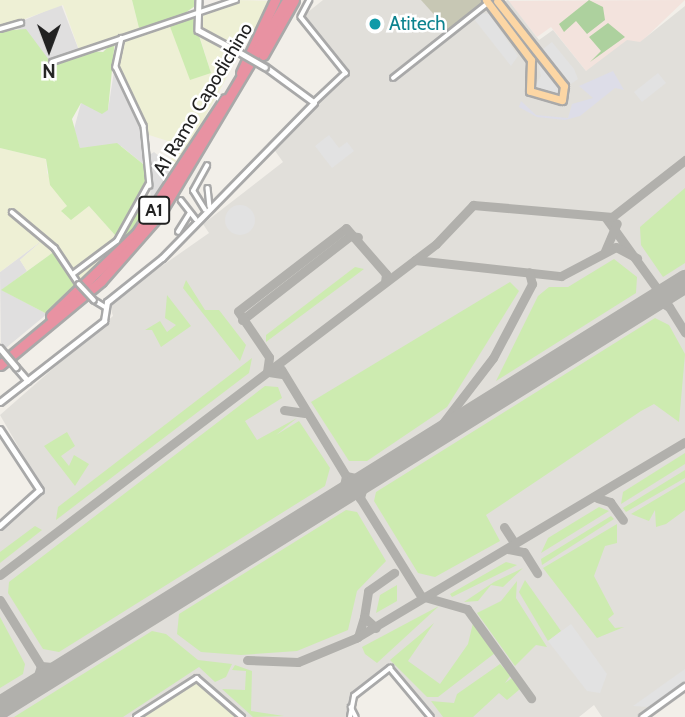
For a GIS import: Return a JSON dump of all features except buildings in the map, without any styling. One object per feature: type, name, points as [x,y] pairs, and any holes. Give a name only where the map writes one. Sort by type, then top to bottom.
[{"type":"highway","points":[[241,73],[275,0]]},
{"type":"highway","name":"A1 Ramo Capodichino","points":[[0,358],[137,233],[241,73],[281,0]]},
{"type":"highway","name":"A1 Ramo Capodichino","points":[[0,367],[128,254],[235,93],[287,0]]},
{"type":"highway","points":[[235,93],[294,0]]},
{"type":"main road","points":[[492,2],[564,86],[562,100],[530,91],[531,60],[492,2]]},
{"type":"street","points":[[199,0],[201,12],[196,18],[200,33],[265,67],[314,103]]},
{"type":"street","points":[[52,62],[236,0]]},
{"type":"street","points":[[0,402],[104,321],[105,307],[346,73],[301,17],[310,0]]},
{"type":"street","points":[[393,78],[492,2]]},
{"type":"street","points":[[0,29],[22,23]]},
{"type":"street","points":[[74,274],[117,241],[149,186],[144,126],[116,67],[122,38]]},
{"type":"street","points":[[207,166],[193,191],[208,208]]},
{"type":"street","points":[[208,188],[208,208]]},
{"type":"street","points":[[181,200],[196,219]]},
{"type":"street","points":[[12,212],[30,222],[74,274],[79,284],[105,307]]},
{"type":"street","points":[[178,232],[190,213]]},
{"type":"street","points":[[0,348],[28,381]]},
{"type":"street","points":[[0,429],[40,490],[0,526]]},
{"type":"street","points":[[350,717],[351,705],[390,668],[431,717]]},
{"type":"street","points":[[136,717],[194,680],[242,717]]},
{"type":"street","points":[[642,717],[685,686]]},
{"type":"street","points":[[351,705],[356,717]]},
{"type":"shaded area","points":[[0,0],[132,0],[139,28],[88,54],[79,50],[63,5],[0,28]]},
{"type":"shaded area","points":[[234,0],[271,1],[242,51],[200,30],[198,18]]},
{"type":"shaded area","points":[[323,0],[482,0],[394,72],[399,78],[485,8],[508,0],[539,40],[553,30],[586,71],[627,40],[640,42],[685,6],[685,683],[637,717],[602,717],[594,705],[579,717],[435,717],[390,665],[350,696],[348,717],[246,717],[198,674],[130,717],[0,717],[0,528],[45,493],[0,415],[113,316],[109,303],[209,233],[203,224],[283,162],[273,148],[350,73],[303,16]]},
{"type":"shaded area","points":[[421,0],[481,0],[481,4],[448,30]]},
{"type":"shaded area","points":[[685,0],[640,43],[586,71],[551,27],[537,37],[508,1]]},
{"type":"shaded area","points":[[61,4],[80,53],[52,64],[17,28],[0,31]]},
{"type":"shaded area","points":[[482,13],[489,14],[518,56],[511,66],[474,19]]},
{"type":"shaded area","points":[[169,24],[211,73],[199,34],[239,55],[172,177],[171,142],[149,135],[117,65],[126,35]]},
{"type":"shaded area","points":[[119,39],[116,73],[143,132],[143,164],[121,146],[80,148],[74,129],[81,103],[108,110]]},
{"type":"shaded area","points":[[552,42],[574,69],[578,79],[571,84],[543,49]]},
{"type":"shaded area","points":[[538,64],[563,88],[560,97],[533,89],[541,76]]},
{"type":"shaded area","points":[[613,71],[624,90],[615,88],[580,116],[565,120],[537,117],[519,107],[521,101],[536,115],[568,118],[572,104],[593,98],[579,86]]},
{"type":"shaded area","points":[[658,73],[666,83],[642,102],[634,92]]},
{"type":"shaded area","points":[[329,135],[339,148],[347,142],[354,151],[332,168],[315,146]]},
{"type":"shaded area","points":[[0,148],[46,159],[47,173],[67,206],[62,212],[71,219],[89,206],[123,244],[78,286],[55,251],[27,271],[20,260],[44,239],[0,272]]},
{"type":"shaded area","points":[[154,152],[174,168],[151,203],[148,156]]},
{"type":"shaded area","points":[[240,205],[250,210],[255,220],[250,230],[240,235],[230,230],[225,220],[230,210]]},
{"type":"shaded area","points":[[44,239],[20,260],[27,271],[2,290],[47,314],[1,352],[0,272]]},
{"type":"shaded area","points":[[571,624],[607,674],[600,693],[587,691],[548,641]]},
{"type":"shaded area","points":[[685,669],[685,681],[649,707],[633,706]]},
{"type":"shaded area","points":[[198,682],[239,717],[140,717],[193,683]]},
{"type":"green space","points":[[132,0],[194,0],[195,6],[178,18],[139,28]]},
{"type":"green space","points":[[589,0],[603,7],[605,20],[587,34],[576,21],[564,32],[559,24]]},
{"type":"green space","points":[[193,17],[211,73],[190,80],[169,24]]},
{"type":"green space","points":[[608,23],[625,37],[590,62],[601,51],[589,37]]},
{"type":"green space","points":[[26,29],[52,64],[79,50],[103,52],[115,40],[108,110],[102,114],[81,103],[72,119],[80,148],[117,143],[143,164],[150,213],[123,244],[89,206],[71,220],[61,211],[67,206],[50,185],[46,159],[0,148],[0,31]]},
{"type":"green space","points":[[685,188],[685,263],[663,277],[641,245],[640,227]]},
{"type":"green space","points":[[55,251],[79,287],[47,314],[1,290]]},
{"type":"green space","points":[[614,259],[637,277],[636,293],[496,381],[538,296],[549,287],[568,287]]},
{"type":"green space","points":[[355,267],[364,269],[266,342],[266,335]]},
{"type":"green space","points":[[186,280],[205,310],[219,310],[246,345],[240,361],[183,288]]},
{"type":"green space","points":[[510,282],[519,291],[447,407],[367,461],[349,461],[311,402]]},
{"type":"green space","points":[[167,295],[191,326],[161,347],[152,330],[145,330],[160,321],[167,332],[176,325],[165,318]]},
{"type":"green space","points":[[655,318],[669,325],[685,354],[679,422],[654,404],[641,411],[486,515],[500,541],[435,577],[418,573],[374,501],[376,492]]},
{"type":"green space","points":[[252,358],[249,373],[56,520],[58,507]]},
{"type":"green space","points":[[265,386],[278,387],[282,398],[245,421],[257,440],[297,418],[276,435],[299,421],[330,468],[325,486],[59,652],[43,649],[8,593],[9,582]]},
{"type":"green space","points":[[67,432],[75,446],[61,456],[69,466],[74,455],[89,464],[75,486],[44,446]]},
{"type":"green space","points":[[685,453],[685,464],[621,504],[623,492]]},
{"type":"green space","points":[[685,470],[685,478],[626,512],[623,508]]},
{"type":"green space","points":[[685,482],[685,510],[666,524],[656,527],[655,510],[649,521],[631,514]]},
{"type":"green space","points":[[599,507],[609,511],[541,553],[548,538]]},
{"type":"green space","points":[[346,510],[357,512],[386,561],[357,591],[348,630],[297,651],[241,655],[201,652],[177,634],[179,614]]},
{"type":"green space","points":[[611,516],[614,519],[542,565],[541,559]]},
{"type":"green space","points":[[617,524],[617,543],[605,546],[594,576],[614,614],[608,619],[615,628],[624,627],[597,638],[543,568]]},
{"type":"green space","points":[[35,526],[42,530],[0,563],[0,552]]},
{"type":"green space","points":[[506,562],[517,565],[452,597],[450,594]]},
{"type":"green space","points":[[523,568],[503,587],[491,585],[478,601],[464,602],[494,582]]},
{"type":"green space","points":[[525,580],[561,631],[548,641],[519,592]]},
{"type":"green space","points":[[517,581],[516,598],[547,647],[536,645],[515,666],[477,613],[501,601]]},
{"type":"green space","points":[[397,585],[397,601],[376,613],[380,595]]},
{"type":"green space","points":[[439,606],[377,663],[365,654],[362,647]]},
{"type":"green space","points":[[0,617],[25,664],[23,674],[0,688]]},
{"type":"green space","points":[[434,623],[408,661],[440,684],[468,644],[473,623],[495,653],[438,697],[427,697],[390,660]]},
{"type":"green space","points":[[152,631],[166,634],[198,660],[232,664],[226,677],[215,682],[199,667],[123,717],[14,717]]},
{"type":"green space","points":[[500,664],[511,675],[505,683],[512,678],[520,689],[507,700],[499,693],[473,717],[443,717],[431,701],[454,703],[457,694]]},
{"type":"green space","points":[[235,665],[252,671],[251,711],[284,716],[253,717],[222,689],[245,690],[246,671],[232,670]]},
{"type":"taxiway","points":[[0,575],[436,244],[473,205],[612,217],[685,160]]},
{"type":"taxiway","points":[[606,218],[658,290],[673,288]]},
{"type":"taxiway","points":[[605,251],[617,223]]},
{"type":"taxiway","points":[[282,374],[267,372],[269,357],[238,311],[346,228],[386,274],[385,282]]},
{"type":"taxiway","points":[[242,320],[350,236],[358,237]]},
{"type":"taxiway","points":[[415,260],[561,276],[616,247],[637,258]]},
{"type":"taxiway","points":[[430,440],[493,358],[532,284],[529,272]]},
{"type":"taxiway","points":[[672,289],[666,302],[685,333]]},
{"type":"taxiway","points":[[642,308],[659,301],[669,307]]},
{"type":"taxiway","points":[[281,369],[346,476],[365,480]]},
{"type":"taxiway","points":[[284,410],[305,413]]},
{"type":"taxiway","points":[[247,660],[298,662],[356,638],[685,442]]},
{"type":"taxiway","points":[[342,495],[346,476]]},
{"type":"taxiway","points":[[365,480],[360,498],[421,596],[467,609],[531,698]]},
{"type":"taxiway","points":[[597,498],[610,502],[623,520]]},
{"type":"taxiway","points":[[504,527],[515,544]]},
{"type":"taxiway","points":[[508,549],[524,552],[537,573]]},
{"type":"taxiway","points":[[364,617],[368,591],[394,573]]},
{"type":"taxiway","points":[[0,600],[41,666],[35,685]]},
{"type":"taxiway","points":[[358,637],[364,617],[376,628]]},
{"type":"taxiway","points":[[41,666],[63,668]]},
{"type":"runway","points":[[0,707],[685,281]]},
{"type":"place","name":"Atitech","points":[[375,24]]}]
